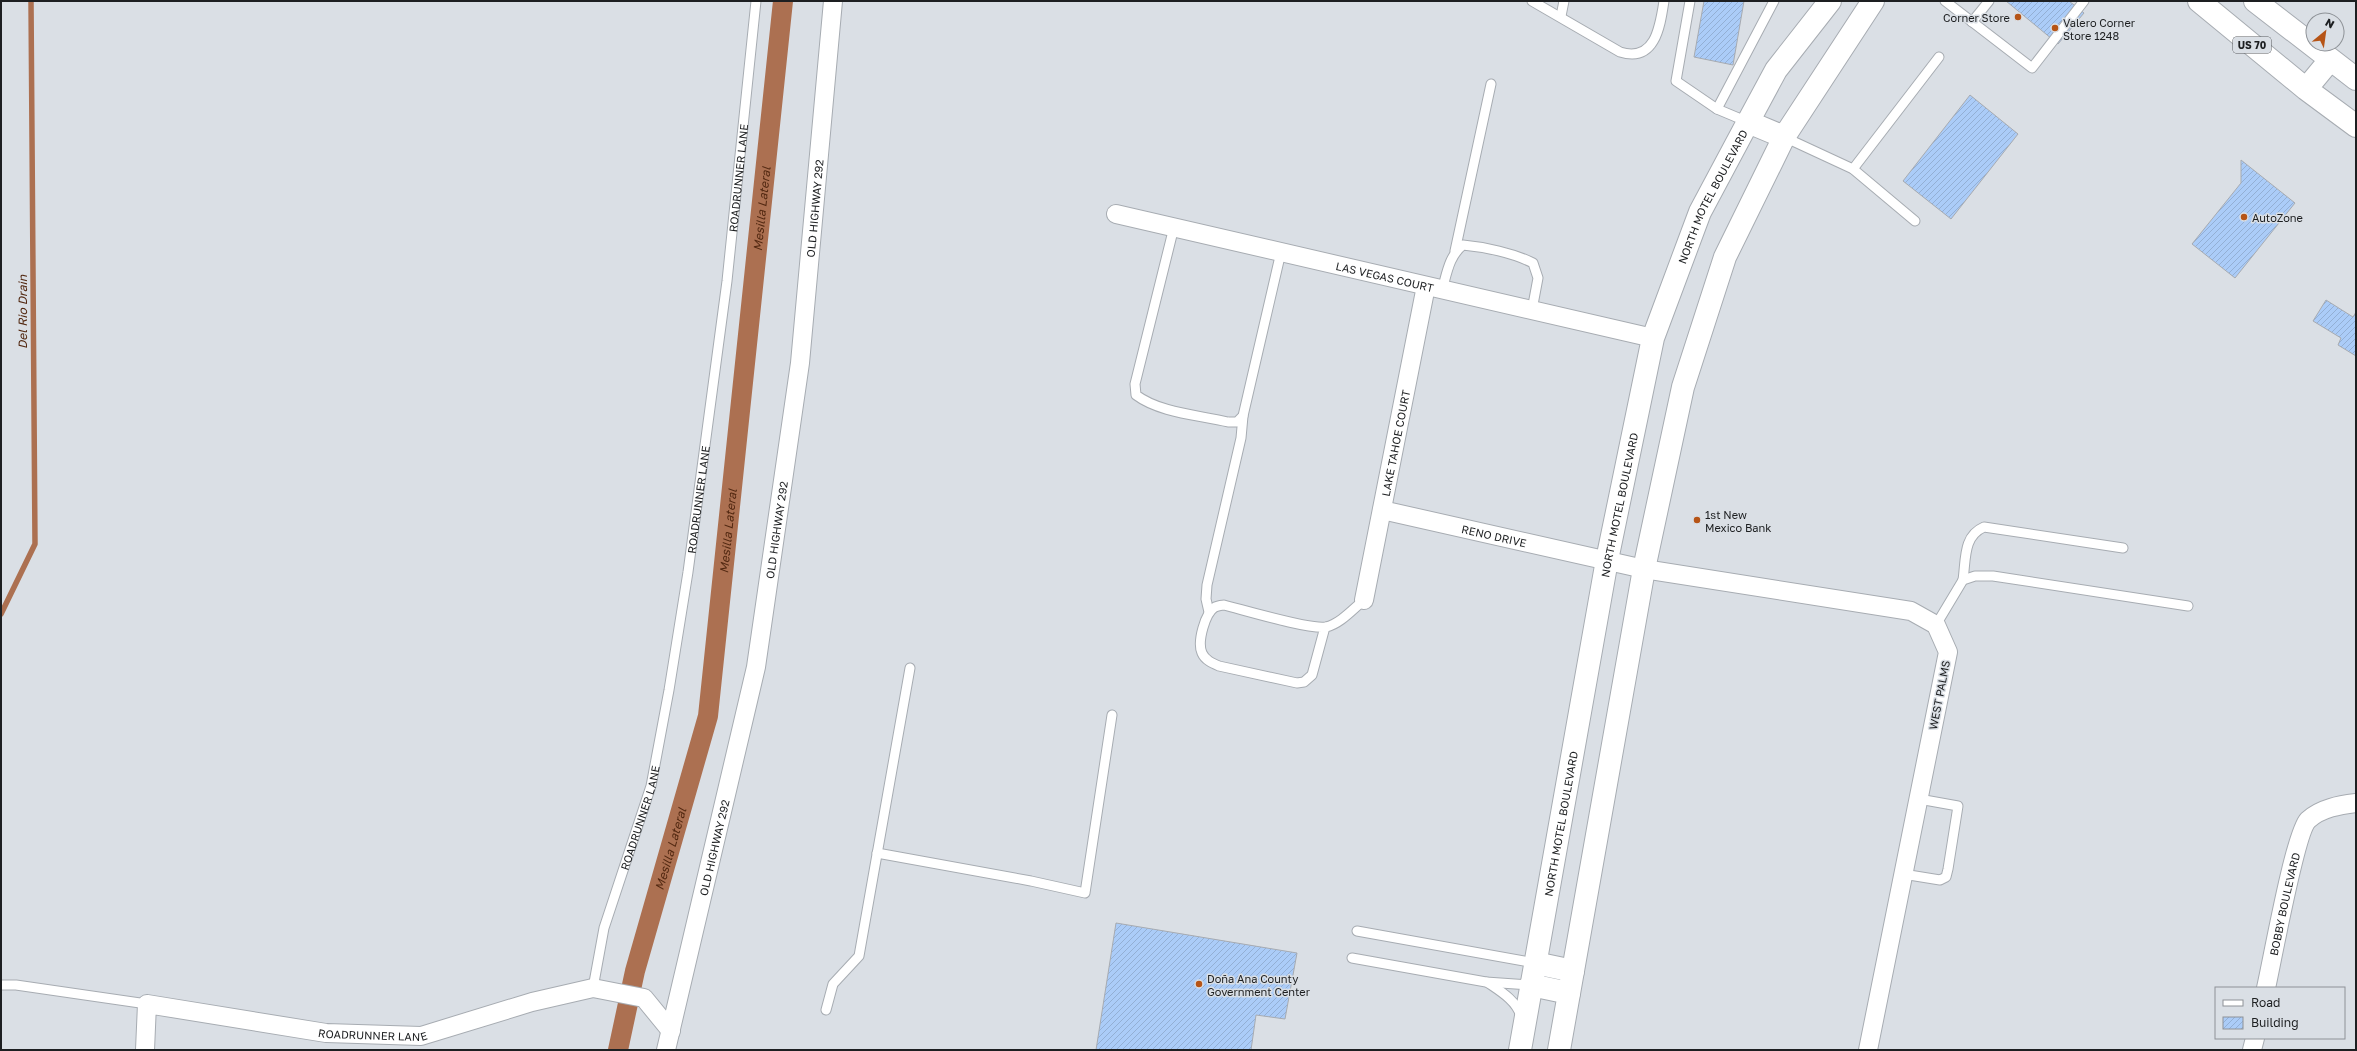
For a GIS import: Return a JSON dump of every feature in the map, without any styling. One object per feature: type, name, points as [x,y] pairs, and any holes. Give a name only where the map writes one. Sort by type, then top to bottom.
[{"type":"main road","name":"NORTH MOTEL BOULEVARD","points":[[1520,1050],[1607,560],[1653,338],[1700,212],[1776,70],[1830,1]]},
{"type":"main road","points":[[1559,1050],[1644,569],[1683,387],[1725,257],[1784,137],[1873,1]]},
{"type":"main road","name":"US 70","points":[[2199,1],[2306,89],[2356,126]]},
{"type":"main road","points":[[2256,1],[2356,79]]},
{"type":"main road","points":[[2306,89],[2330,60]]},
{"type":"main road","points":[[1748,122],[1784,137]]},
{"type":"main road","points":[[1535,964],[1573,972]]},
{"type":"main road","points":[[1531,985],[1569,993]]},
{"type":"street","name":"OLD HIGHWAY 292","points":[[666,1050],[756,667],[800,363],[833,1]]},
{"type":"street","name":"LAS VEGAS COURT","points":[[1116,214],[1653,338]]},
{"type":"street","name":"LAKE TAHOE COURT","points":[[1364,600],[1382,510],[1434,288]]},
{"type":"street","name":"RENO DRIVE","points":[[1382,510],[1607,560]]},
{"type":"street","points":[[1607,560],[1644,569],[1911,611],[1936,625]]},
{"type":"street","name":"WEST PALMS","points":[[1868,1050],[1948,652],[1936,625]]},
{"type":"street","name":"BOBBY BOULEVARD","points":[[2266,987],[2298,844],[2308,821],[2334,806],[2356,803]]},
{"type":"street","name":"ROADRUNNER LANE","points":[[148,1004],[326,1033],[421,1036],[532,1002],[600,990],[644,998],[671,1031]]},
{"type":"street","points":[[145,1050],[148,1004]]},
{"type":"street","points":[[2252,1050],[2255,1039]]},
{"type":"lane","name":"ROADRUNNER LANE","points":[[600,990],[604,928],[651,786],[669,690],[688,572],[727,281],[754,1]]},
{"type":"lane","points":[[1532,1],[1620,52],[1630,55],[1640,54],[1648,49],[1661,19],[1664,1]]},
{"type":"lane","points":[[1560,16],[1564,1]]},
{"type":"lane","points":[[1690,1],[1676,81],[1717,109],[1748,122]]},
{"type":"lane","points":[[1717,109],[1774,1]]},
{"type":"lane","points":[[1945,1],[2032,68],[2084,1]]},
{"type":"lane","points":[[1972,22],[1989,1]]},
{"type":"lane","points":[[1853,169],[1939,57]]},
{"type":"lane","points":[[1434,288],[1455,251],[1491,84]]},
{"type":"lane","points":[[1784,137],[1853,169],[1915,221]]},
{"type":"lane","points":[[1174,227],[1135,384],[1136,395],[1146,402],[1159,406],[1228,422],[1237,422],[1243,416]]},
{"type":"lane","points":[[1455,251],[1463,245],[1473,246],[1523,258],[1533,263],[1538,278],[1532,310]]},
{"type":"lane","points":[[1281,252],[1243,416],[1241,438],[1207,585],[1206,599],[1209,612],[1200,647],[1202,654],[1209,662],[1219,666],[1297,683],[1304,682],[1312,675],[1325,627]]},
{"type":"lane","points":[[1936,625],[1963,580],[1969,540],[1974,532],[1984,527],[2123,548]]},
{"type":"lane","points":[[1963,580],[1975,576],[1993,576],[2188,606]]},
{"type":"lane","points":[[1209,612],[1215,607],[1224,605],[1310,626],[1325,627],[1334,624],[1364,600]]},
{"type":"lane","points":[[826,1010],[832,984],[859,956],[910,668]]},
{"type":"lane","points":[[877,853],[1031,881],[1085,893],[1112,715]]},
{"type":"lane","points":[[1903,874],[1940,880],[1946,877],[1948,869],[1958,806],[1919,799]]},
{"type":"lane","points":[[1357,930],[1535,964]]},
{"type":"lane","points":[[1352,958],[1486,982],[1531,985]]},
{"type":"lane","points":[[1486,982],[1508,996],[1518,1009],[1524,1025]]},
{"type":"lane","name":"ROADRUNNER LANE","points":[[1,985],[16,985],[148,1004]]},
{"type":"building","points":[[1704,1],[1744,1],[1733,65],[1694,57]]},
{"type":"building","name":"Valero Corner Store 1248","points":[[2006,1],[2069,1],[2084,13],[2058,44]]},
{"type":"building","points":[[1970,95],[2018,134],[1951,219],[1903,181]]},
{"type":"building","points":[[2241,160],[2295,203],[2235,278],[2192,244],[2241,183]]},
{"type":"building","points":[[2326,300],[2353,317],[2356,312],[2356,356],[2338,345],[2341,338],[2313,321]]},
{"type":"building","name":"Doña Ana County Government Center","points":[[1116,923],[1297,953],[1285,1019],[1256,1015],[1251,1050],[1096,1050]]},
{"type":"waterway","name":"Del Rio Drain","points":[[1,614],[35,544],[31,1]]},
{"type":"waterway","name":"Mesilla Lateral","points":[[618,1050],[635,971],[708,716],[783,1]]},
{"type":"place","name":"Corner Store","points":[[2018,17]]},
{"type":"place","name":"Valero Corner Store 1248","points":[[2055,28]]},
{"type":"place","name":"AutoZone","points":[[2244,217]]},
{"type":"place","name":"1st New Mexico Bank","points":[[1697,520]]},
{"type":"place","name":"Doña Ana County Government Center","points":[[1199,984]]}]
